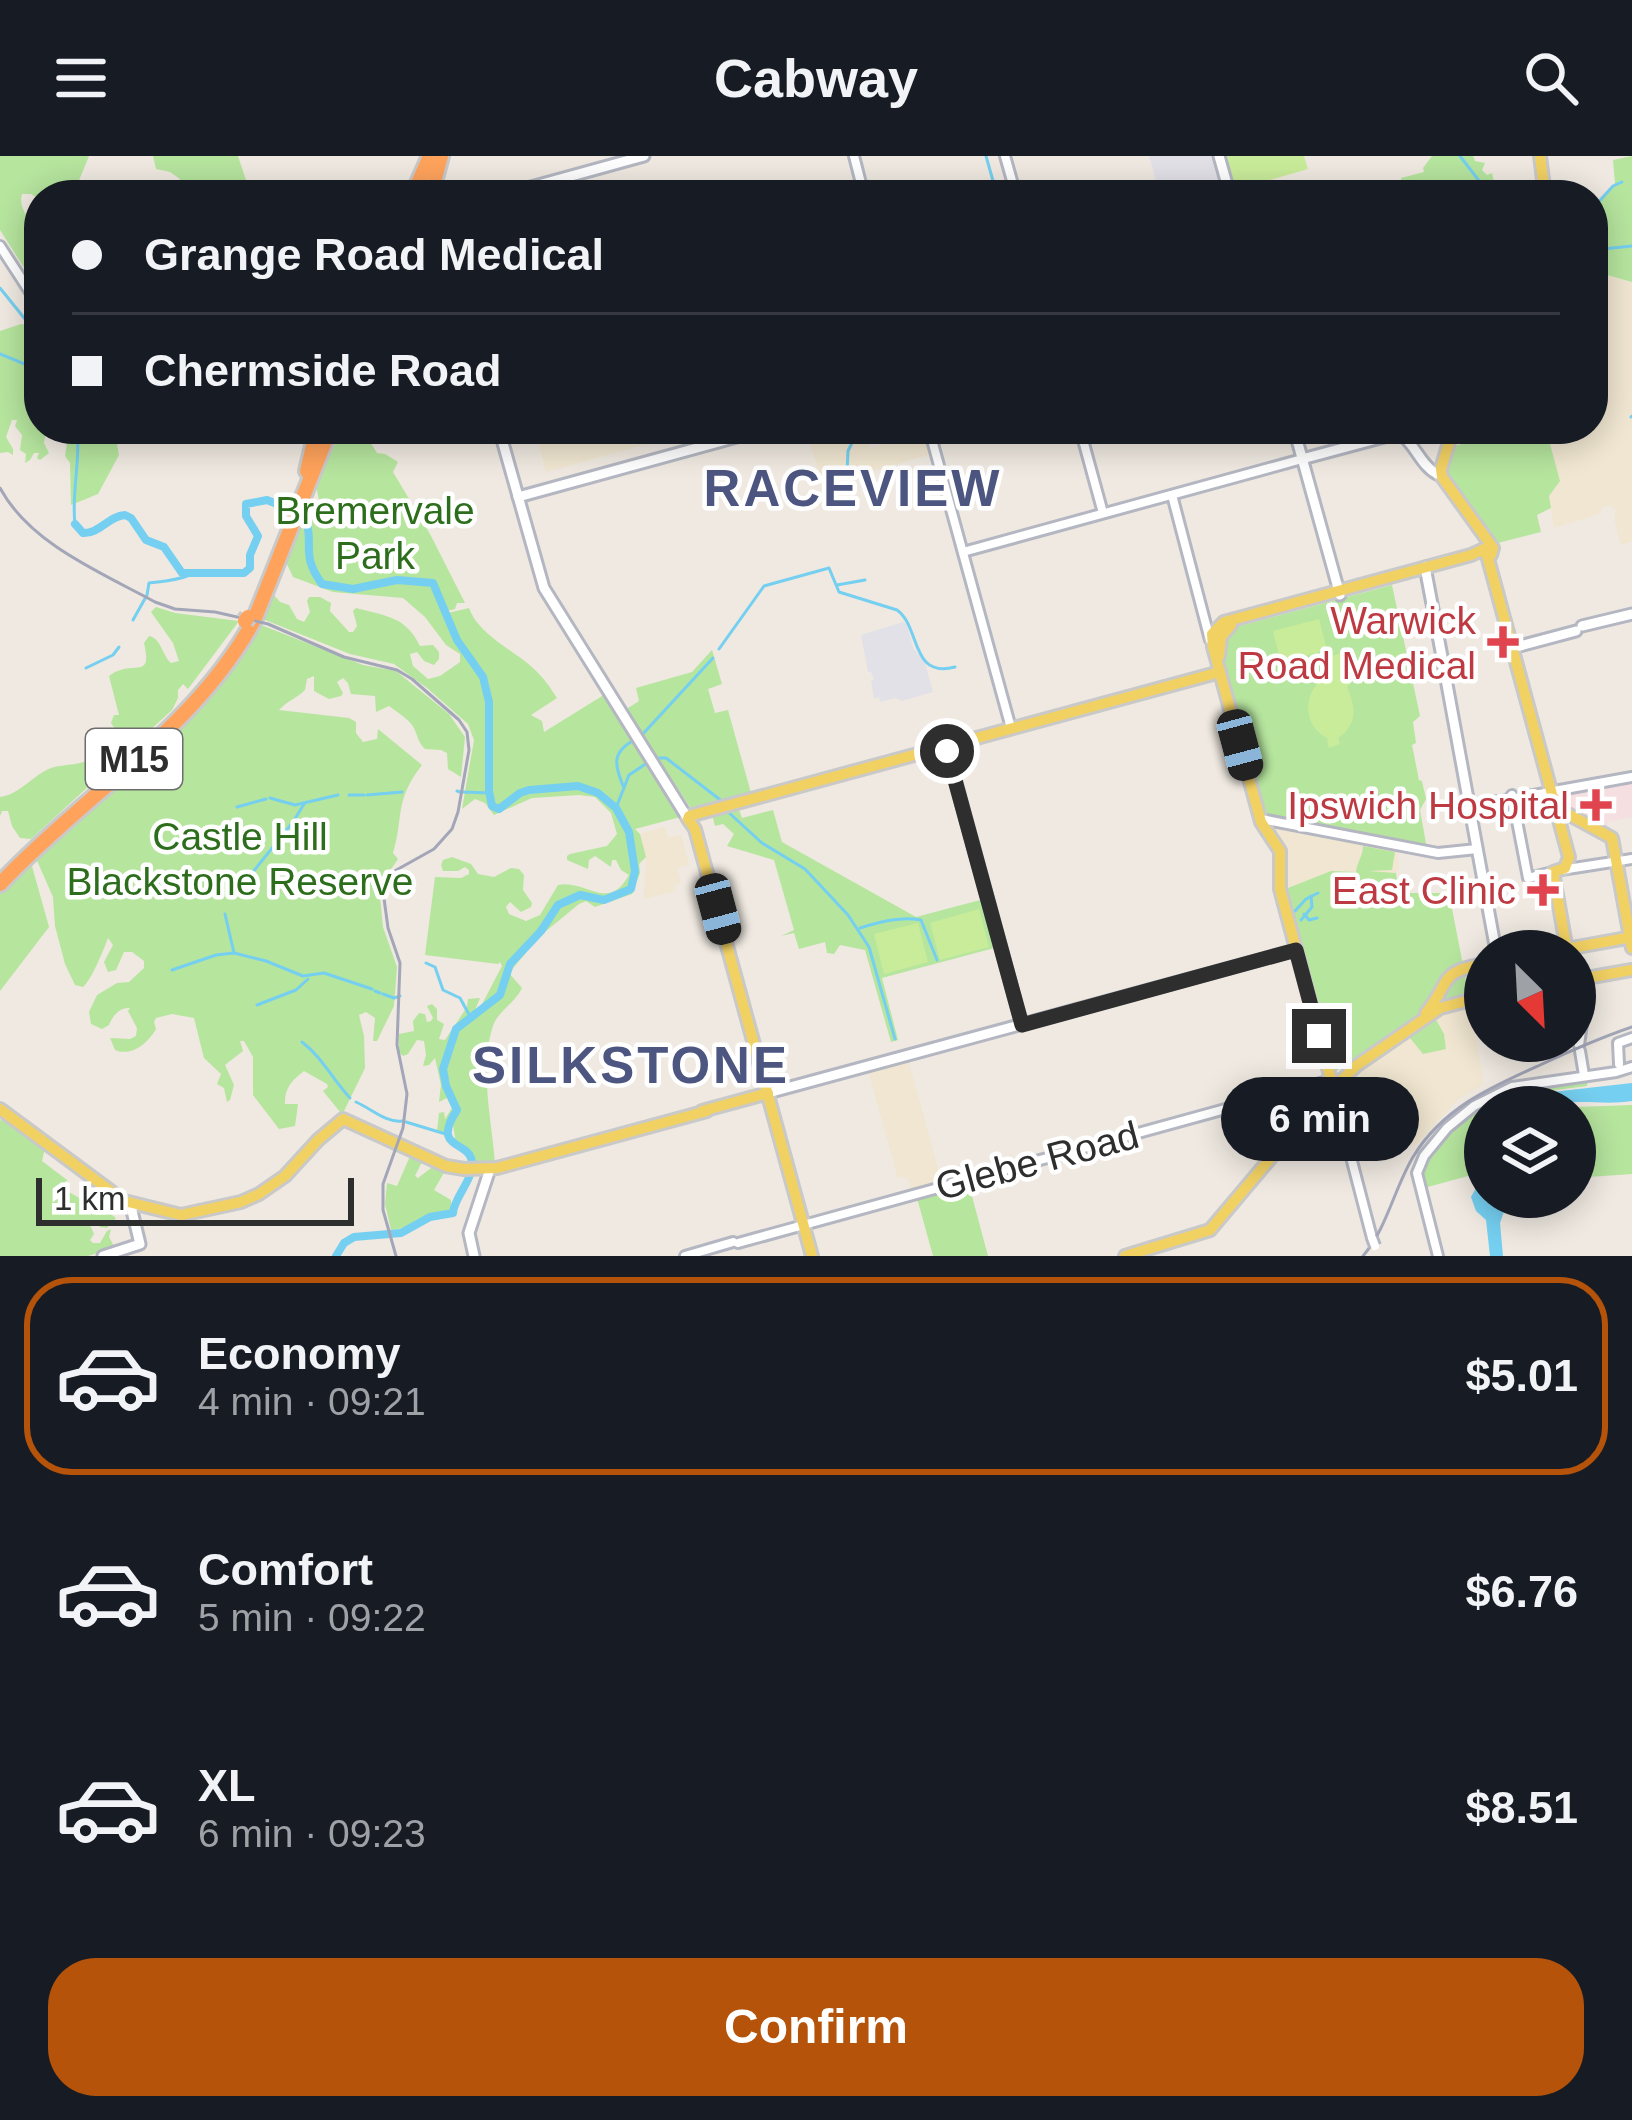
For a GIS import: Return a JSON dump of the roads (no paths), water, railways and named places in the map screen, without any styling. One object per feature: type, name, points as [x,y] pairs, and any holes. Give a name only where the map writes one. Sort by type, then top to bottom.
[{"type":"highway","name":"M15","points":[[295,510],[320,444]]},
{"type":"highway","name":"M15","points":[[0,884],[198,699],[230,660],[321,444]]},
{"type":"highway","name":"M15","points":[[0,873],[191,696],[250,620]]},
{"type":"main road","points":[[557,180],[644,156]]},
{"type":"main road","points":[[503,444],[546,591],[681,805],[694,817],[812,1256]]},
{"type":"main road","points":[[518,497],[711,444]]},
{"type":"main road","points":[[1298,444],[1339,593]]},
{"type":"main road","points":[[1302,459],[1355,444]]},
{"type":"main road","points":[[1412,444],[1438,472],[1487,551],[1556,804],[1567,865],[1564,930]]},
{"type":"main road","points":[[1438,472],[1446,444]]},
{"type":"main road","points":[[1220,623],[1487,551]]},
{"type":"main road","points":[[1425,569],[1469,805],[1472,846],[1491,930]]},
{"type":"main road","points":[[1513,646],[1632,614]]},
{"type":"main road","points":[[1220,623],[1220,672],[1274,824],[1280,890],[1329,1081]]},
{"type":"main road","points":[[1217,647],[1220,623]]},
{"type":"main road","points":[[694,817],[1220,672]]},
{"type":"main road","points":[[946,746],[1022,1025]]},
{"type":"main road","points":[[1556,804],[1612,840],[1631,941],[1596,946]]},
{"type":"main road","points":[[0,1109],[121,1199],[183,1215],[249,1199],[283,1178],[343,1119],[439,1164],[477,1169],[1296,950]]},
{"type":"main road","points":[[1125,1256],[1212,1228],[1312,1109],[1329,1081],[1422,1016],[1446,978],[1464,969]]},
{"type":"main road","points":[[1596,976],[1632,970]]},
{"type":"main road","points":[[1436,998],[1442,1003],[1458,1002]]},
{"type":"main road","points":[[1329,1081],[1437,1009],[1464,1001]]},
{"type":"main road","points":[[474,1256],[470,1231],[477,1169]]},
{"type":"main road","points":[[103,1256],[140,1244],[133,1204]]},
{"type":"street","points":[[0,246],[24,283]]},
{"type":"street","points":[[933,444],[1007,714],[1015,727]]},
{"type":"street","points":[[1084,444],[1103,513]]},
{"type":"street","points":[[963,552],[1302,459]]},
{"type":"street","points":[[1172,495],[1220,623]]},
{"type":"street","points":[[1469,805],[1515,796],[1556,804],[1569,787],[1630,776]]},
{"type":"street","points":[[1515,796],[1533,877],[1567,865],[1632,859]]},
{"type":"street","points":[[1274,824],[1445,854],[1472,846]]},
{"type":"street","points":[[1438,1256],[1418,1179],[1419,1166],[1447,1128],[1474,1106],[1518,1085],[1619,1067],[1619,1041],[1632,1038]]},
{"type":"street","points":[[1582,1062],[1584,1076]]},
{"type":"street","points":[[1329,1081],[1375,1247]]},
{"type":"street","name":"Glebe Road","points":[[685,1256],[1329,1081]]},
{"type":"water","points":[[1632,1083],[1632,1101],[1596,1103],[1596,1087]]},
{"type":"water","points":[[1502,1218],[1503,1256],[1490,1256],[1486,1220]]},
{"type":"waterway","points":[[986,156],[993,180]]},
{"type":"waterway","points":[[1460,156],[1478,180]]},
{"type":"waterway","points":[[1608,192],[1622,182]]},
{"type":"waterway","points":[[1608,248],[1632,246]]},
{"type":"waterway","points":[[0,288],[24,318]]},
{"type":"waterway","points":[[0,354],[24,364]]},
{"type":"waterway","points":[[75,524],[78,444]]},
{"type":"waterway","points":[[824,484],[847,473],[852,444]]},
{"type":"waterway","points":[[75,524],[89,533],[125,515],[146,540],[164,547],[182,573],[244,573],[250,568],[258,536],[246,516],[246,504],[267,500],[304,515],[311,564],[322,584],[353,589],[397,580],[433,583],[457,640],[483,677],[489,702],[492,806],[499,809],[529,790],[578,786],[598,793],[616,808],[629,832],[635,871],[631,889],[604,900],[580,895],[558,905],[510,964],[500,995],[456,1029],[443,1069],[457,1110],[448,1131],[452,1142],[468,1153],[472,1165],[453,1213],[430,1217],[401,1233],[354,1237],[336,1256]]},
{"type":"waterway","points":[[719,649],[764,586],[829,568],[839,592],[897,610],[930,666],[955,667]]},
{"type":"waterway","points":[[133,620],[149,583],[190,575]]},
{"type":"waterway","points":[[837,585],[865,580]]},
{"type":"waterway","points":[[86,668],[119,647]]},
{"type":"waterway","points":[[641,736],[713,658]]},
{"type":"waterway","points":[[623,786],[617,760],[634,740]]},
{"type":"waterway","points":[[656,758],[666,758],[723,802]]},
{"type":"waterway","points":[[616,808],[629,775],[647,763]]},
{"type":"waterway","points":[[367,795],[402,792]]},
{"type":"waterway","points":[[463,792],[490,793]]},
{"type":"waterway","points":[[270,798],[295,805],[338,795]]},
{"type":"waterway","points":[[349,795],[364,795]]},
{"type":"waterway","points":[[237,807],[266,799]]},
{"type":"waterway","points":[[248,878],[304,804]]},
{"type":"waterway","points":[[727,811],[762,843],[805,869],[848,915],[869,947],[895,1039]]},
{"type":"waterway","points":[[1295,911],[1318,893]]},
{"type":"waterway","points":[[1301,920],[1312,907],[1311,896]]},
{"type":"waterway","points":[[225,914],[234,953]]},
{"type":"waterway","points":[[1304,914],[1309,920],[1317,918]]},
{"type":"waterway","points":[[860,928],[898,919],[921,920],[937,960]]},
{"type":"waterway","points":[[172,970],[234,953],[303,976],[324,973],[372,989]]},
{"type":"waterway","points":[[426,963],[435,967],[443,990],[460,998],[471,1018]]},
{"type":"waterway","points":[[257,1005],[296,990],[308,979]]},
{"type":"waterway","points":[[375,991],[380,993]]},
{"type":"waterway","points":[[383,994],[400,996]]},
{"type":"waterway","points":[[302,1042],[350,1098]]},
{"type":"waterway","points":[[356,1102],[385,1118],[402,1121]]},
{"type":"waterway","points":[[406,1122],[449,1135]]},
{"type":"railway","points":[[0,488],[13,508],[48,541],[155,602],[268,624],[344,657],[397,670],[459,720],[467,732],[469,750],[452,829],[434,849],[391,873],[383,891],[388,928],[400,963],[397,1045],[407,1094],[403,1128],[383,1184],[383,1210],[396,1256]]},
{"type":"railway","points":[[1363,1256],[1413,1157],[1452,1113],[1502,1083],[1632,1027]]},
{"type":"place","name":"Warwick Road Medical","points":[[1503,642]]},
{"type":"place","name":"Ipswich Hospital","points":[[1596,805]]},
{"type":"place","name":"East Clinic","points":[[1543,890]]},
{"type":"district","name":"RACEVIEW","points":[[853,488]]},
{"type":"district","name":"SILKSTONE","points":[[631,1065]]},
{"type":"park label","name":"Bremervale Park","points":[[375,532]]},
{"type":"park label","name":"Castle Hill Blackstone Reserve","points":[[240,858]]}]
